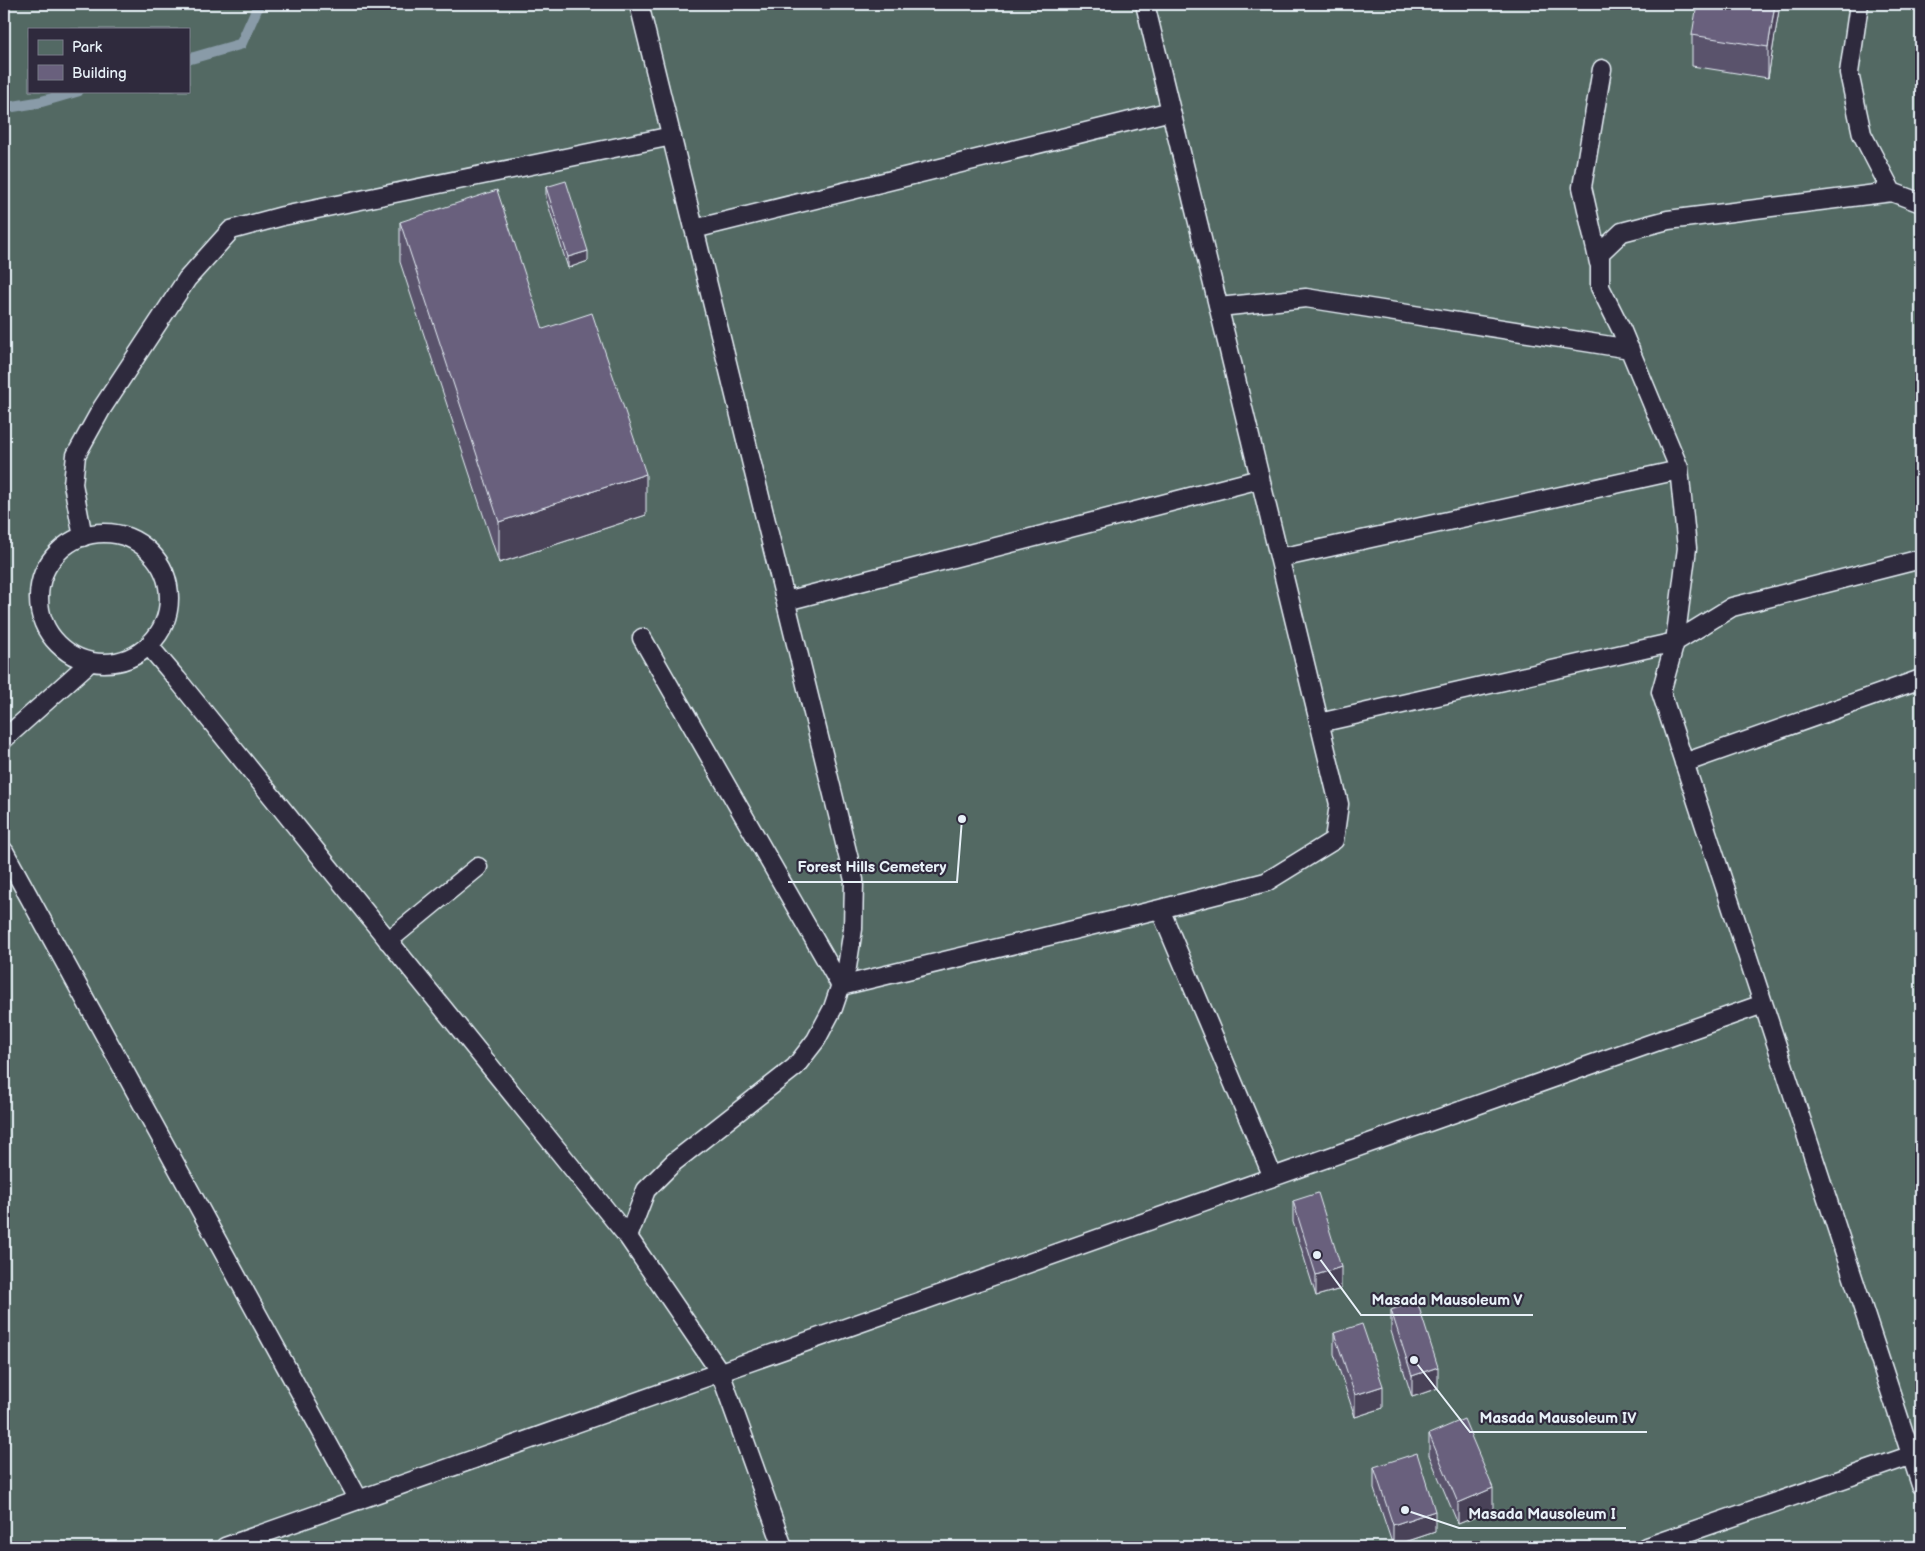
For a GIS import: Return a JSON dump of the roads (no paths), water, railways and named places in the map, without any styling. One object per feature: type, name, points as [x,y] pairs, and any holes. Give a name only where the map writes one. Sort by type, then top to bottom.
[{"type":"lane","points":[[628,1237],[646,1190],[667,1169],[795,1067],[816,1040],[833,1008],[847,968],[853,929],[854,880],[639,4]]},
{"type":"lane","points":[[841,986],[1266,882],[1334,840],[1339,804],[1146,4]]},
{"type":"lane","points":[[1859,4],[1849,72],[1862,134],[1892,192]]},
{"type":"lane","points":[[1600,266],[1582,188],[1602,69]]},
{"type":"lane","points":[[694,229],[1172,111]]},
{"type":"lane","points":[[82,537],[73,484],[76,455],[102,408],[187,279],[231,230],[292,214],[672,136]]},
{"type":"lane","points":[[1921,202],[1892,192],[1668,220],[1622,232],[1600,253],[1600,287],[1630,349],[1679,470],[1687,548],[1675,642],[1661,692],[1763,1004],[1916,1453],[1921,1485]]},
{"type":"lane","points":[[1219,307],[1306,298],[1630,349]]},
{"type":"lane","points":[[1280,558],[1679,470]]},
{"type":"lane","points":[[786,601],[1260,480]]},
{"type":"lane","points":[[104,533],[126,537],[146,548],[160,564],[168,586],[169,608],[162,629],[149,646],[132,658],[111,663],[90,662],[70,654],[55,640],[44,622],[39,602],[41,581],[50,562],[64,547],[82,537],[104,533]]},
{"type":"lane","points":[[1320,723],[1675,642],[1732,607],[1921,559]]},
{"type":"lane","points":[[642,638],[841,986]]},
{"type":"lane","points":[[149,646],[628,1237],[720,1372],[783,1547]]},
{"type":"lane","points":[[4,739],[90,662]]},
{"type":"lane","points":[[1684,763],[1921,679]]},
{"type":"lane","points":[[4,851],[359,1500]]},
{"type":"lane","points":[[388,941],[478,867]]},
{"type":"lane","points":[[1160,909],[1272,1177]]},
{"type":"lane","points":[[225,1547],[1763,1004]]},
{"type":"lane","points":[[1646,1547],[1916,1453]]},
{"type":"waterway","points":[[190,59],[241,44],[259,4]]},
{"type":"waterway","points":[[4,108],[40,102],[75,92]]},
{"type":"place","name":"Forest Hills Cemetery","points":[[962,819]]},
{"type":"place","name":"Masada Mausoleum V","points":[[1317,1255]]},
{"type":"place","name":"Masada Mausoleum IV","points":[[1414,1360]]},
{"type":"place","name":"Masada Mausoleum I","points":[[1405,1510]]}]
